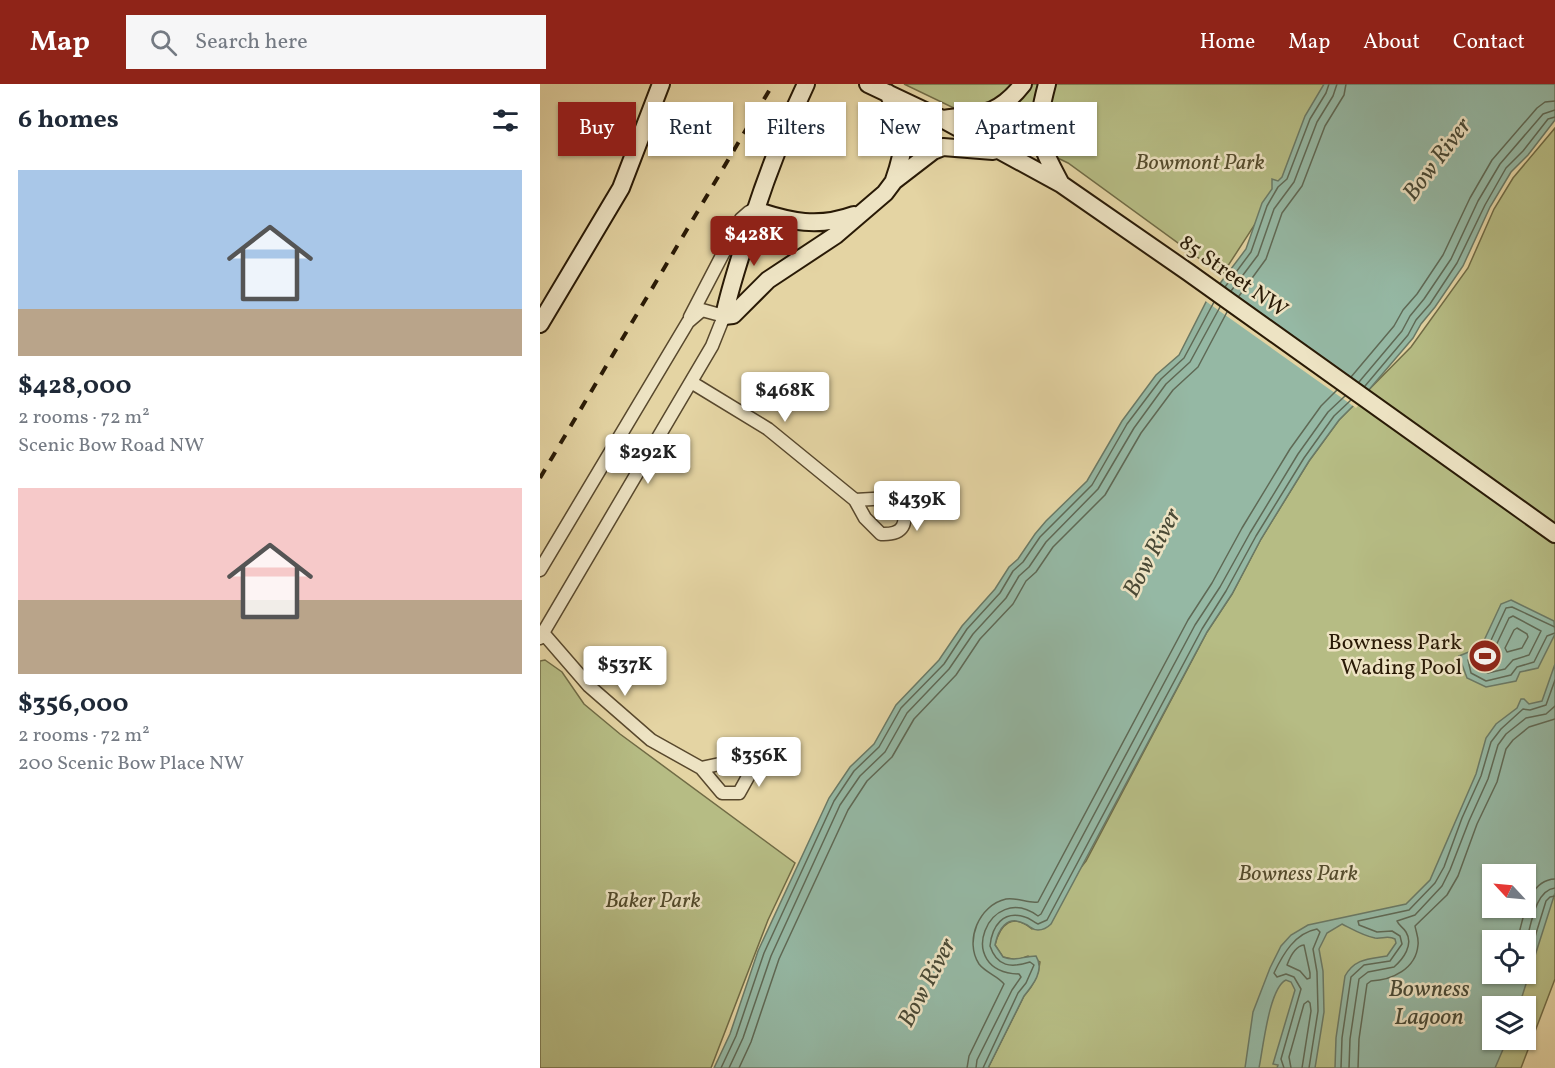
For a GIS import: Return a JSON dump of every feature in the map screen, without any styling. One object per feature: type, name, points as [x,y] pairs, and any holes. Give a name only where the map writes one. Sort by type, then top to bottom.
[{"type":"street","points":[[540,324],[621,188],[661,84]]},
{"type":"street","points":[[701,768],[651,740],[589,686],[542,635],[712,346],[724,316],[730,287],[784,130],[806,84]]},
{"type":"street","name":"85 Street NW","points":[[868,84],[907,102]]},
{"type":"street","points":[[942,119],[989,113],[1010,101],[1023,84]]},
{"type":"street","points":[[1047,84],[1039,114],[1039,131],[1045,154],[1061,184]]},
{"type":"street","points":[[888,93],[902,127],[903,139],[901,161],[894,181]]},
{"type":"street","name":"85 Street NW","points":[[942,119],[954,126]]},
{"type":"street","points":[[688,322],[702,310],[724,316],[734,315],[768,280],[836,235],[885,193],[894,181],[917,161],[933,150],[943,147],[954,148]]},
{"type":"street","name":"85 Street NW","points":[[1009,156],[1061,184],[1555,534]]},
{"type":"street","points":[[540,570],[688,322],[741,219],[749,212],[756,210],[789,221],[813,223],[838,221],[862,212]]},
{"type":"street","points":[[691,382],[768,429],[855,500]]},
{"type":"green space","name":"Bowmont Park","points":[[904,84],[1346,84],[1222,275],[1068,163],[1053,156],[1097,156],[1097,102],[954,102],[954,108]]},
{"type":"green space","name":"Bowness Park","points":[[1555,128],[1555,979],[1536,1029],[1536,996],[1482,996],[1482,1050],[1528,1050],[1521,1068],[988,1068],[1024,996],[1035,980],[1040,962],[1028,956],[1017,960],[1003,957],[995,945],[1000,931],[1013,921],[1019,921],[1032,929],[1086,861],[1207,632],[1232,594],[1261,539],[1309,461],[1339,420],[1411,347],[1468,268],[1494,209],[1513,178]]},
{"type":"green space","name":"Baker Park","points":[[545,660],[562,672],[584,704],[620,734],[795,863],[768,920],[711,1068],[540,1068],[540,661]]},
{"type":"water","name":"Bow River","points":[[1324,84],[1555,84],[1555,120],[1528,155],[1511,172],[1490,207],[1463,266],[1413,338],[1367,392],[1339,420],[1309,461],[1261,539],[1232,594],[1207,632],[1051,924],[1038,930],[1019,921],[1013,921],[1004,925],[998,934],[995,945],[1003,957],[1016,959],[1036,956],[1039,972],[1024,996],[988,1068],[714,1068],[730,1034],[758,951],[829,798],[850,767],[874,744],[896,705],[939,660],[962,626],[995,589],[1035,534],[1087,481],[1122,421],[1156,375],[1179,355],[1206,302],[1246,249],[1262,203],[1272,189],[1272,179],[1278,181],[1282,177],[1305,116]]},
{"type":"water","points":[[1511,600],[1554,621],[1555,634],[1538,668],[1520,672],[1516,681],[1486,687],[1467,678],[1459,656],[1481,647],[1501,604]]},
{"type":"water","name":"Bowness Lagoon","points":[[1555,664],[1555,893],[1536,953],[1536,930],[1482,930],[1482,984],[1526,984],[1522,996],[1482,996],[1482,1050],[1503,1050],[1495,1068],[1335,1068],[1336,1038],[1345,976],[1358,963],[1387,956],[1396,943],[1395,939],[1371,937],[1342,924],[1327,933],[1319,949],[1323,971],[1324,1012],[1315,1068],[1277,1068],[1278,1065],[1273,1064],[1295,990],[1291,982],[1286,980],[1280,985],[1271,1006],[1259,1068],[1245,1068],[1253,1012],[1281,946],[1291,935],[1308,925],[1406,904],[1430,880],[1476,774],[1486,738],[1496,724],[1517,708],[1521,699],[1529,704],[1542,701]]},
{"type":"pier","points":[[1217,282],[1371,392],[1356,408],[1204,300]]},
{"type":"railway","points":[[540,478],[773,84]]},
{"type":"place","name":"Bowness Park Wading Pool","points":[[1485,656]]}]
